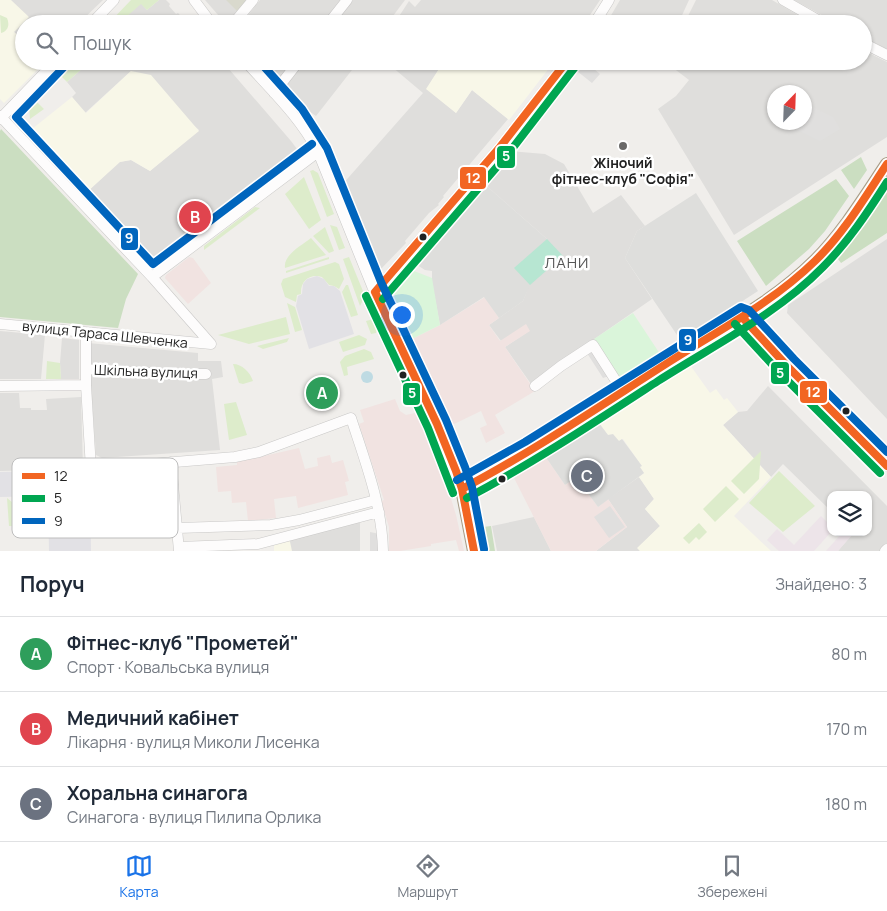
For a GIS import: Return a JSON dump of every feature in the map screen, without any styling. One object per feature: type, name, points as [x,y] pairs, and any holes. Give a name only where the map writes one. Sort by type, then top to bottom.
[{"type":"main road","points":[[474,551],[462,488],[530,451],[742,317],[787,285],[824,251],[887,166]]},
{"type":"street","points":[[100,15],[114,0]]},
{"type":"street","points":[[194,0],[205,15]]},
{"type":"street","points":[[240,15],[253,0]]},
{"type":"street","points":[[335,15],[347,0]]},
{"type":"street","points":[[600,15],[609,0]]},
{"type":"street","points":[[784,0],[810,15]]},
{"type":"street","points":[[872,48],[887,56]]},
{"type":"street","points":[[47,70],[0,117],[152,277],[318,152]]},
{"type":"street","points":[[253,70],[306,132],[318,152],[375,292],[438,424],[462,488]]},
{"type":"street","points":[[274,93],[292,70]]},
{"type":"street","points":[[375,292],[500,147],[560,70]]},
{"type":"street","name":"вулиця Тараса Шевченка","points":[[0,324],[210,344],[152,277]]},
{"type":"street","points":[[742,317],[793,373],[887,466]]},
{"type":"street","points":[[86,332],[86,385],[90,458]]},
{"type":"street","points":[[535,386],[593,345],[623,392]]},
{"type":"street","name":"Шкільна вулиця","points":[[86,369],[167,374],[206,374]]},
{"type":"street","name":"Шкільна вулиця","points":[[0,386],[86,385]]},
{"type":"street","points":[[178,461],[235,457],[259,452],[351,418],[376,500],[382,530],[383,551]]},
{"type":"street","points":[[376,500],[300,520],[262,526],[178,528],[179,549],[264,547],[273,539],[378,512]]},
{"type":"street","points":[[262,526],[264,547]]},
{"type":"shaded area","points":[[0,0],[11,0],[27,15],[15,15],[15,70],[37,70],[4,103],[0,99]]},
{"type":"shaded area","points":[[11,0],[103,0],[87,15],[15,15],[14,32]]},
{"type":"shaded area","points":[[159,0],[166,0],[176,14],[180,15],[128,15],[141,3],[147,10]]},
{"type":"shaded area","points":[[205,0],[248,0],[237,15],[218,15]]},
{"type":"shaded area","points":[[226,0],[245,0],[246,1],[237,11]]},
{"type":"shaded area","points":[[260,0],[342,0],[331,15],[248,15]]},
{"type":"shaded area","points":[[353,0],[405,0],[394,15],[341,15]]},
{"type":"shaded area","points":[[421,0],[600,0],[590,15],[400,15],[409,1],[415,7]]},
{"type":"shaded area","points":[[620,0],[689,0],[682,15],[611,15]]},
{"type":"shaded area","points":[[696,0],[772,0],[798,15],[688,15]]},
{"type":"shaded area","points":[[794,0],[887,0],[887,49],[872,42],[872,15],[822,15]]},
{"type":"shaded area","points":[[872,54],[887,62],[887,137],[734,235],[658,109],[676,96],[689,80],[676,70],[872,70]]},
{"type":"shaded area","points":[[81,70],[230,70],[291,141],[299,153],[155,265],[87,192],[119,162],[131,160],[150,171],[199,130],[131,71],[85,113],[72,97],[76,93],[67,82]]},
{"type":"shaded area","points":[[266,70],[287,70],[277,82]]},
{"type":"shaded area","points":[[296,70],[352,70],[316,116],[299,104],[283,88]]},
{"type":"shaded area","points":[[396,70],[439,70],[427,89],[456,113],[472,90],[508,119],[443,196],[439,205],[429,213],[405,241],[406,243],[379,271],[375,271],[341,186],[423,93]]},
{"type":"shaded area","points":[[438,70],[548,70],[509,120],[472,90],[456,113],[426,89]]},
{"type":"shaded area","points":[[595,70],[600,74],[592,83],[577,71]]},
{"type":"shaded area","points":[[131,71],[151,75],[199,131],[150,171],[131,160],[120,162],[87,192],[32,132],[32,129],[72,97],[86,113]]},
{"type":"shaded area","points":[[812,107],[833,117],[840,129],[820,141],[798,130],[812,130]]},
{"type":"shaded area","points":[[509,151],[545,154],[564,164],[593,213],[621,195],[645,226],[637,231],[625,258],[652,299],[531,384],[505,347],[529,331],[526,325],[501,341],[489,325],[523,301],[547,239],[482,182]]},
{"type":"shaded area","points":[[482,182],[547,239],[563,256],[530,285],[523,301],[499,318],[484,297],[440,325],[432,283],[432,271],[425,270],[414,263]]},
{"type":"shaded area","points":[[696,193],[758,291],[681,341],[625,258],[637,231]]},
{"type":"shaded area","points":[[887,239],[887,419],[787,313],[788,305]]},
{"type":"shaded area","points":[[189,257],[193,258],[211,283],[188,304],[165,278],[166,275]]},
{"type":"shaded area","points":[[317,276],[324,279],[329,286],[334,286],[340,291],[354,334],[309,349],[296,306],[298,296],[302,294],[303,284],[307,279]]},
{"type":"shaded area","points":[[485,297],[499,318],[489,325],[500,341],[526,324],[530,331],[505,347],[535,391],[495,415],[505,433],[486,443],[480,428],[487,425],[481,411],[450,426],[410,340],[440,325]]},
{"type":"shaded area","points":[[0,331],[45,335],[41,379],[0,379]]},
{"type":"shaded area","points":[[767,337],[773,337],[793,358],[792,363]]},
{"type":"shaded area","points":[[62,338],[79,340],[79,379],[61,379]]},
{"type":"shaded area","points":[[88,343],[198,353],[198,361],[221,361],[223,377],[212,379],[220,450],[102,458],[96,455]]},
{"type":"shaded area","points":[[593,345],[612,375],[603,378],[585,350]]},
{"type":"shaded area","points":[[690,365],[710,393],[716,389],[724,400],[727,398],[738,412],[723,425],[771,477],[734,516],[771,551],[640,551],[637,548],[660,526],[645,509],[654,499],[639,477],[644,473],[639,467],[641,465],[623,439],[619,441],[608,435],[599,423]]},
{"type":"shaded area","points":[[768,386],[887,506],[887,543],[880,551],[838,551],[850,536],[872,536],[872,491],[827,491],[827,507],[783,464],[771,477],[723,425],[738,412],[747,411]]},
{"type":"shaded area","points":[[0,393],[19,393],[20,408],[31,408],[31,410],[47,410],[46,399],[81,397],[83,458],[12,458],[12,471],[0,471]]},
{"type":"shaded area","points":[[395,399],[400,411],[406,415],[415,413],[420,416],[435,457],[438,456],[456,515],[464,551],[459,551],[456,540],[431,544],[431,546],[389,551],[389,527],[381,501],[384,500],[359,424],[364,422],[360,410]]},
{"type":"shaded area","points":[[599,423],[608,435],[613,434],[619,441],[622,439],[642,466],[640,467],[644,473],[598,507],[576,477],[565,485],[545,456]]},
{"type":"shaded area","points":[[299,448],[305,469],[318,466],[317,458],[330,455],[332,463],[343,460],[349,481],[345,482],[348,495],[298,508],[296,496],[274,499],[276,518],[248,521],[246,502],[232,503],[231,491],[218,492],[216,467],[237,465],[237,462]]},
{"type":"shaded area","points":[[545,456],[565,485],[576,477],[598,507],[608,499],[627,527],[596,551],[551,551],[513,476]]},
{"type":"shaded area","points":[[0,472],[12,472],[12,497],[0,497]]},
{"type":"shaded area","points":[[639,477],[654,499],[645,509],[660,526],[638,548],[640,551],[596,551],[627,527],[608,499]]},
{"type":"shaded area","points":[[610,506],[625,527],[609,538],[594,517]]},
{"type":"shaded area","points":[[821,516],[827,522],[827,536],[814,551],[779,551],[767,540],[777,529],[794,545]]},
{"type":"shaded area","points":[[534,517],[551,551],[497,551],[492,526]]},
{"type":"shaded area","points":[[360,522],[360,551],[274,551],[274,544]]},
{"type":"shaded area","points":[[370,532],[380,534],[380,551],[370,551]]},
{"type":"shaded area","points":[[839,536],[851,536],[838,551],[826,551]]},
{"type":"shaded area","points":[[289,537],[292,551],[274,551],[274,544]]},
{"type":"shaded area","points":[[49,538],[91,538],[91,551],[49,551]]},
{"type":"green space","points":[[131,0],[159,0],[147,10],[141,4],[128,15],[117,15]]},
{"type":"green space","points":[[0,15],[7,18],[8,23],[7,29],[1,33]]},
{"type":"green space","points":[[63,70],[81,70],[67,82],[59,74]]},
{"type":"green space","points":[[35,100],[44,109],[30,119],[29,105]]},
{"type":"green space","points":[[1,129],[138,274],[126,299],[118,328],[0,317]]},
{"type":"green space","points":[[861,157],[867,170],[854,189],[841,170]]},
{"type":"green space","points":[[313,170],[318,173],[334,214],[327,217],[310,171]]},
{"type":"green space","points":[[304,177],[321,220],[309,229],[285,194]]},
{"type":"green space","points":[[836,179],[849,196],[825,231],[809,249],[766,286],[737,241]]},
{"type":"green space","points":[[887,184],[887,233],[841,263],[835,255]]},
{"type":"green space","points":[[255,207],[260,208],[204,250],[204,246]]},
{"type":"green space","points":[[330,225],[337,227],[345,248],[339,250]]},
{"type":"green space","points":[[325,227],[334,251],[329,253],[313,236]]},
{"type":"green space","points":[[311,238],[326,255],[285,268],[285,263],[290,255]]},
{"type":"green space","points":[[547,239],[563,256],[530,285],[514,268]]},
{"type":"green space","points":[[329,257],[329,259],[286,273],[286,271]]},
{"type":"green space","points":[[349,257],[365,296],[360,306],[343,259]]},
{"type":"green space","points":[[335,262],[339,264],[344,279],[339,289],[329,285],[322,277],[314,276],[304,282],[301,294],[297,295],[296,302],[285,297],[281,284],[283,279]]},
{"type":"green space","points":[[409,269],[432,278],[440,325],[410,340],[394,299],[396,289]]},
{"type":"green space","points":[[346,285],[348,285],[358,315],[351,317],[342,292]]},
{"type":"green space","points":[[287,303],[295,307],[302,330],[295,332]]},
{"type":"green space","points":[[633,313],[660,354],[620,380],[594,339]]},
{"type":"green space","points":[[286,317],[290,334],[249,344],[218,335]]},
{"type":"green space","points":[[377,318],[379,325],[376,333],[371,334],[366,321]]},
{"type":"green space","points":[[359,335],[367,339],[365,345],[343,352],[339,342]]},
{"type":"green space","points":[[289,338],[287,342],[263,349],[257,346]]},
{"type":"green space","points":[[364,349],[371,352],[374,359],[347,367],[348,375],[344,376],[340,362],[345,356]]},
{"type":"green space","points":[[47,361],[60,363],[61,379],[46,379]]},
{"type":"green space","points":[[233,364],[240,365],[245,369],[253,381],[243,384],[239,383]]},
{"type":"green space","points":[[236,402],[247,435],[229,440],[224,404]]},
{"type":"green space","points":[[761,451],[759,479],[744,494],[731,481]]},
{"type":"green space","points":[[779,471],[815,506],[783,532],[749,503]]},
{"type":"green space","points":[[726,486],[739,499],[715,522],[703,509]]},
{"type":"green space","points":[[7,498],[12,502],[12,526],[9,526]]},
{"type":"green space","points":[[699,523],[707,532],[699,540],[696,537],[689,544],[683,538]]},
{"type":"green space","points":[[491,526],[495,551],[488,551],[483,527]]},
{"type":"water","points":[[365,371],[369,371],[373,377],[369,383],[365,383],[361,379],[361,375]]},
{"type":"transit line","name":"9","points":[[61,70],[16,117],[153,264],[312,144]]},
{"type":"transit line","name":"9","points":[[267,70],[302,109],[327,148],[381,282],[446,420],[465,467],[472,487],[484,549]]},
{"type":"transit line","name":"12","points":[[375,292],[500,147],[560,70]]},
{"type":"transit line","name":"5","points":[[383,299],[508,154],[573,70]]},
{"type":"transit line","name":"12","points":[[462,489],[567,428],[745,315],[781,290],[826,250],[854,214],[887,164]]},
{"type":"transit line","name":"5","points":[[467,498],[564,442],[765,315],[785,300],[823,267],[841,247],[887,182]]},
{"type":"transit line","name":"12","points":[[375,292],[437,424],[456,471],[462,489],[474,551]]},
{"type":"transit line","name":"5","points":[[366,296],[428,428],[453,493]]},
{"type":"transit line","name":"9","points":[[457,480],[525,442],[741,307],[749,310],[794,359],[887,452]]},
{"type":"transit line","name":"12","points":[[742,317],[787,366],[887,466]]},
{"type":"transit line","name":"5","points":[[735,324],[780,373],[880,473]]},
{"type":"place","name":"Жіночий фітнес-клуб \"Софія\"","points":[[623,146]]},
{"type":"place","name":"Медичний кабінет","points":[[195,217]]},
{"type":"place","name":"Фітнес-клуб \"Прометей\"","points":[[322,393]]},
{"type":"place","name":"Хоральна синагога","points":[[587,476]]},
{"type":"district","name":"ЛАНИ","points":[[567,262]]}]
